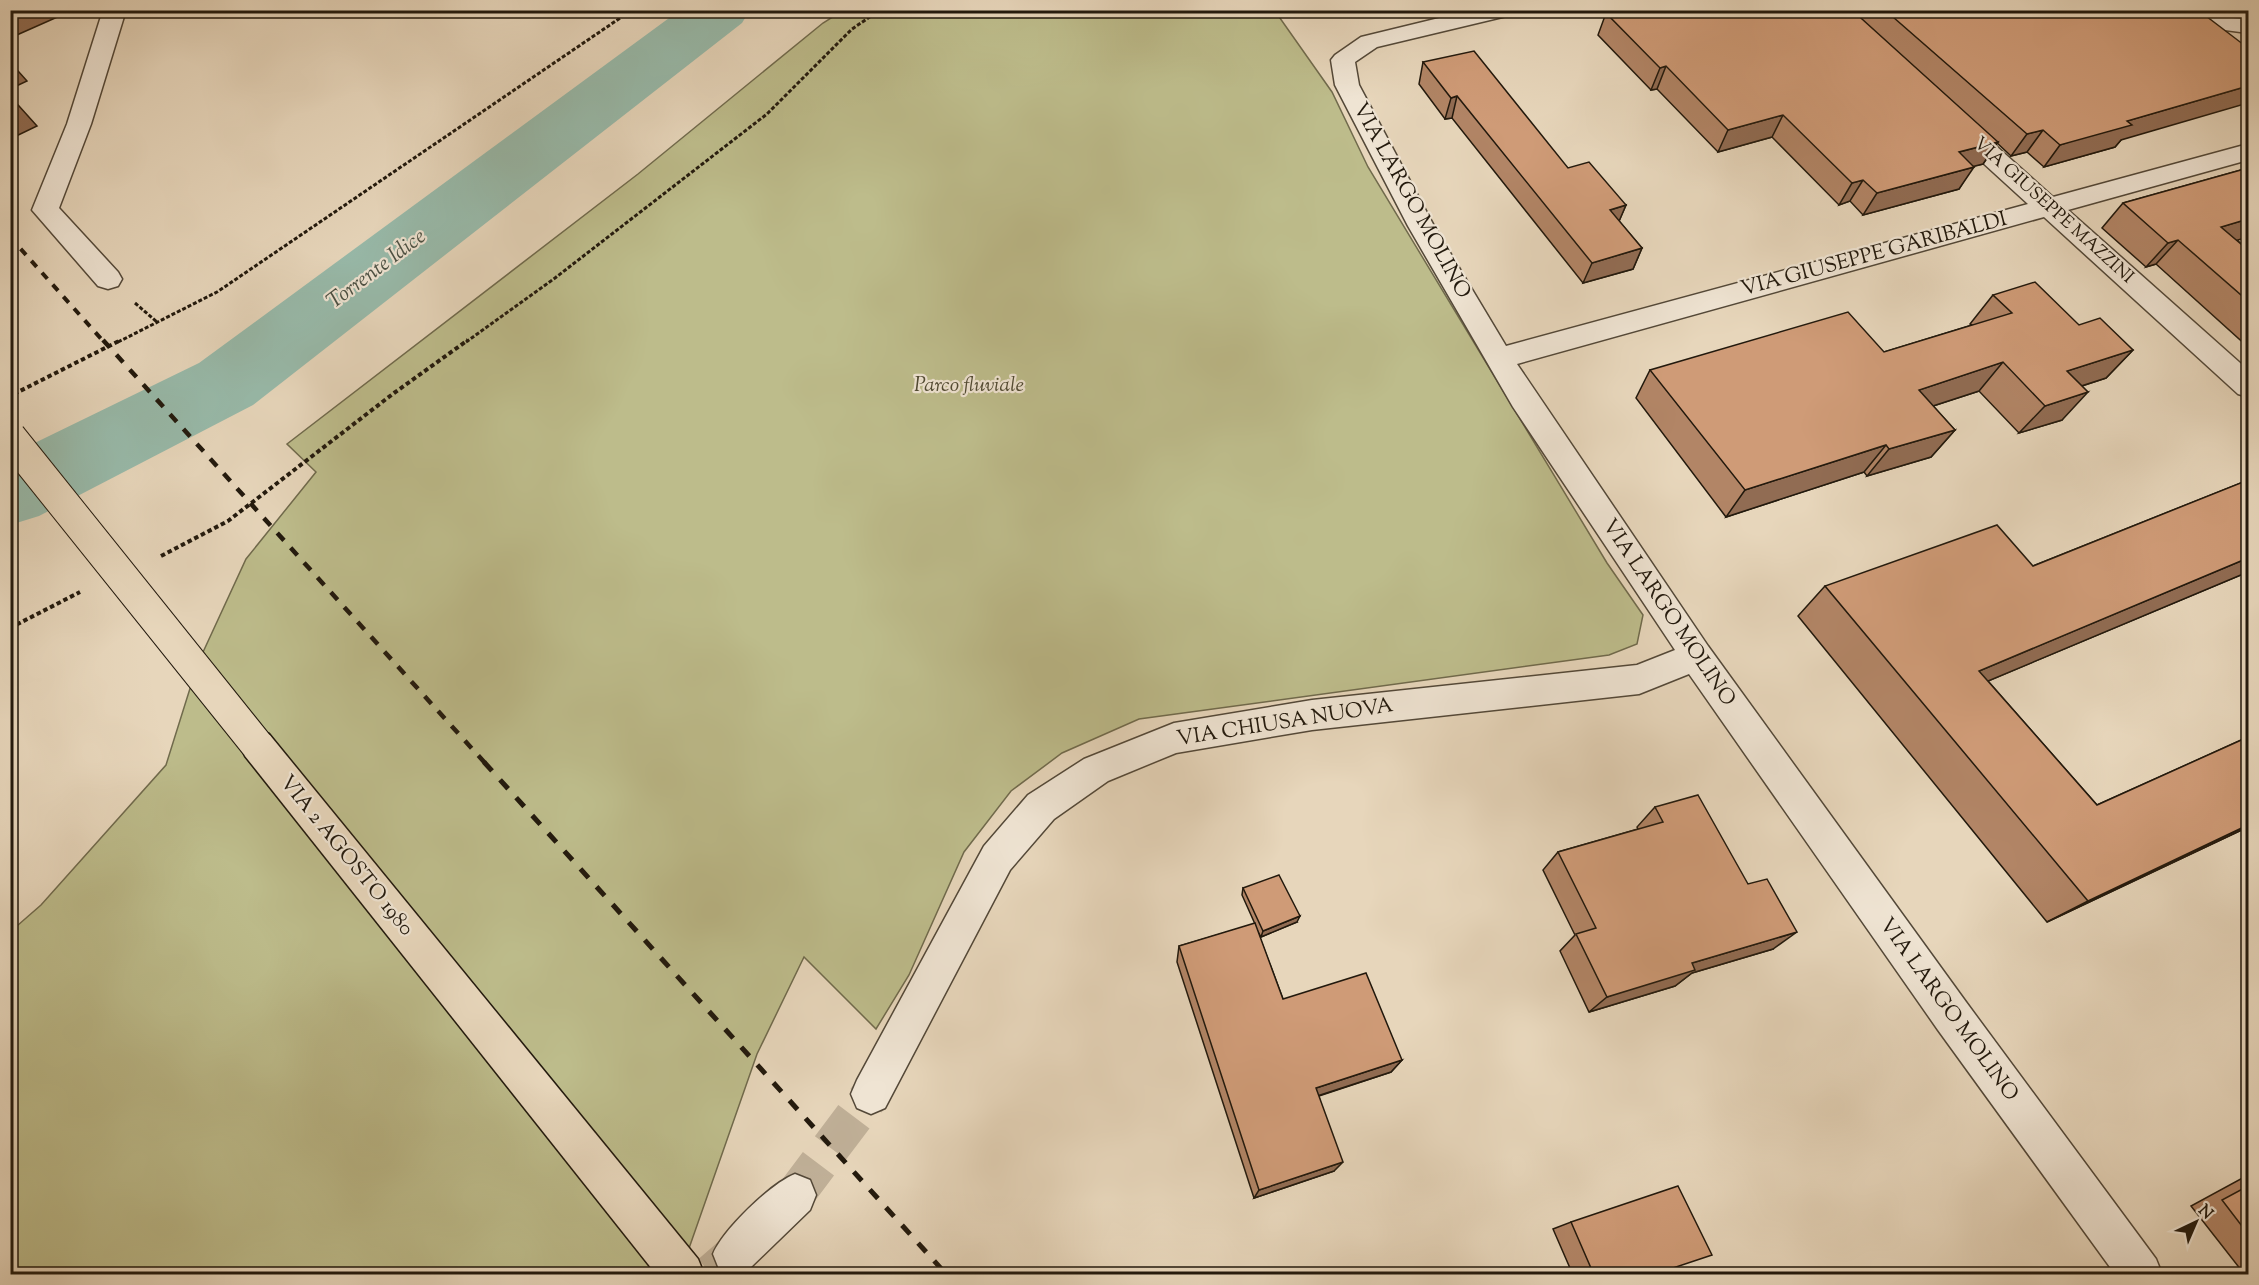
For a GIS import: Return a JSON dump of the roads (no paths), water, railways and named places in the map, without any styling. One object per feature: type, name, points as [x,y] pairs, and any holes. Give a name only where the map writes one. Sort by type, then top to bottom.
[{"type":"main road","name":"VIA 2 AGOSTO 1980","points":[[10,437],[683,1275]]},
{"type":"street","points":[[108,279],[45,210],[79,124],[115,10]]},
{"type":"street","name":"VIA LARGO MOLINO","points":[[1503,10],[1370,42],[1343,60],[1347,85],[1416,216],[1523,399],[1680,628],[1696,656],[1959,1026],[2141,1275]]},
{"type":"street","points":[[2212,10],[2225,24],[2248,26]]},
{"type":"street","name":"VIA GIUSEPPE MAZZINI","points":[[1937,107],[2248,386]]},
{"type":"street","name":"VIA GIUSEPPE GARIBALDI","points":[[1500,358],[2248,152]]},
{"type":"street","name":"VIA CHIUSA NUOVA","points":[[871,1094],[997,858],[1041,807],[1096,770],[1174,738],[1312,715],[1639,679],[1696,656]]},
{"type":"street","points":[[734,1254],[795,1195]]},
{"type":"waterway","name":"Torrente Idice","points":[[10,493],[226,384],[720,10]]},
{"type":"tunnel","points":[[795,1195],[871,1094]]},
{"type":"tunnel","points":[[711,1274],[734,1254]]},
{"type":"railway","points":[[10,237],[104,342]]},
{"type":"railway","points":[[103,340],[485,763]]},
{"type":"railway","points":[[484,762],[946,1274]]},
{"type":"park label","name":"Parco fluviale","points":[[969,386]]}]
